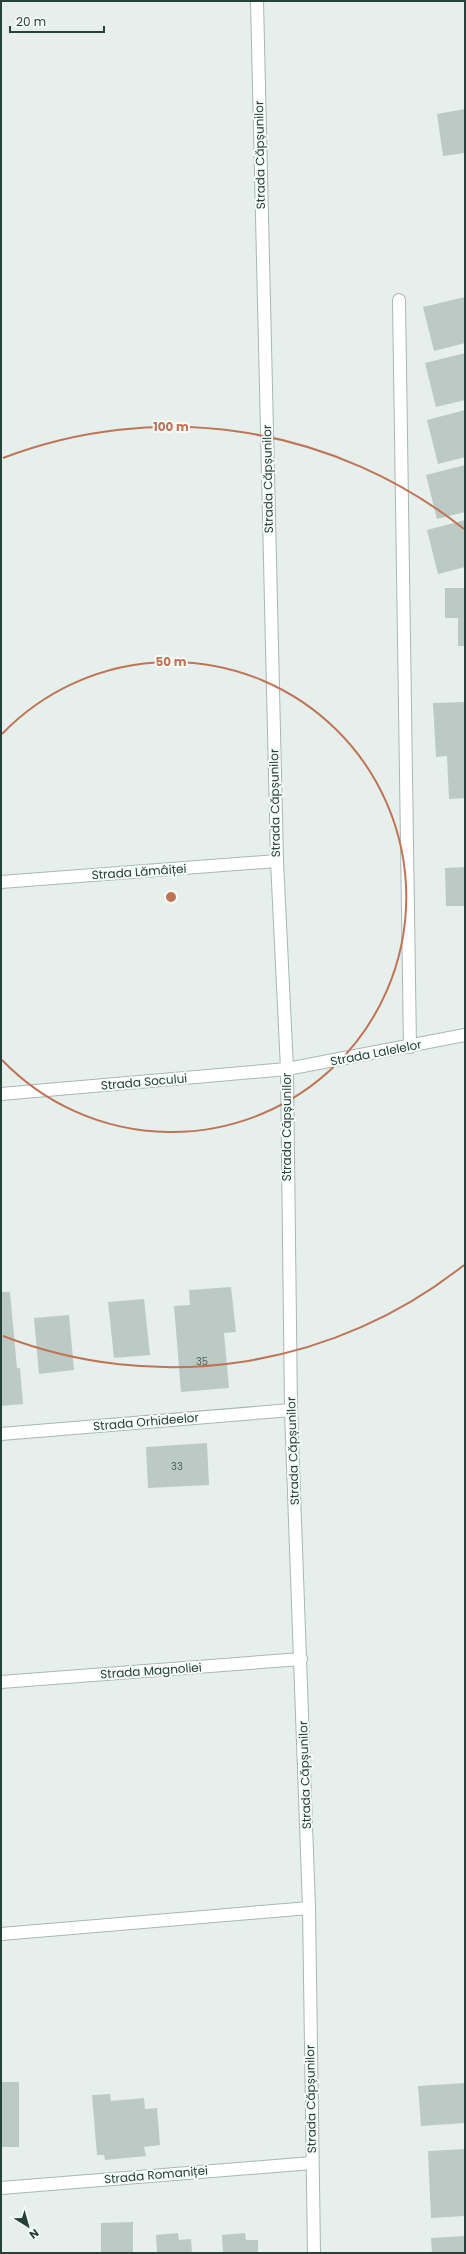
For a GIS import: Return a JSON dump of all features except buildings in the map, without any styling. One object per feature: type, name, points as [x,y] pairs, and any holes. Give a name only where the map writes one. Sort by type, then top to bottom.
[{"type":"street","name":"Strada Căpșunilor","points":[[257,1],[276,861],[287,1069],[291,1410],[309,1908],[314,2253]]},
{"type":"street","points":[[399,300],[410,1047]]},
{"type":"street","name":"Strada Lămâiței","points":[[1,882],[276,861]]},
{"type":"street","name":"Strada Lalelelor","points":[[287,1069],[410,1047],[465,1034]]},
{"type":"street","name":"Strada Socului","points":[[1,1094],[287,1069]]},
{"type":"street","name":"Strada Orhideelor","points":[[1,1434],[291,1410]]},
{"type":"street","name":"Strada Magnoliei","points":[[1,1682],[301,1659]]},
{"type":"street","points":[[1,1934],[309,1908]]},
{"type":"street","name":"Strada Romaniței","points":[[1,2188],[312,2163]]}]
